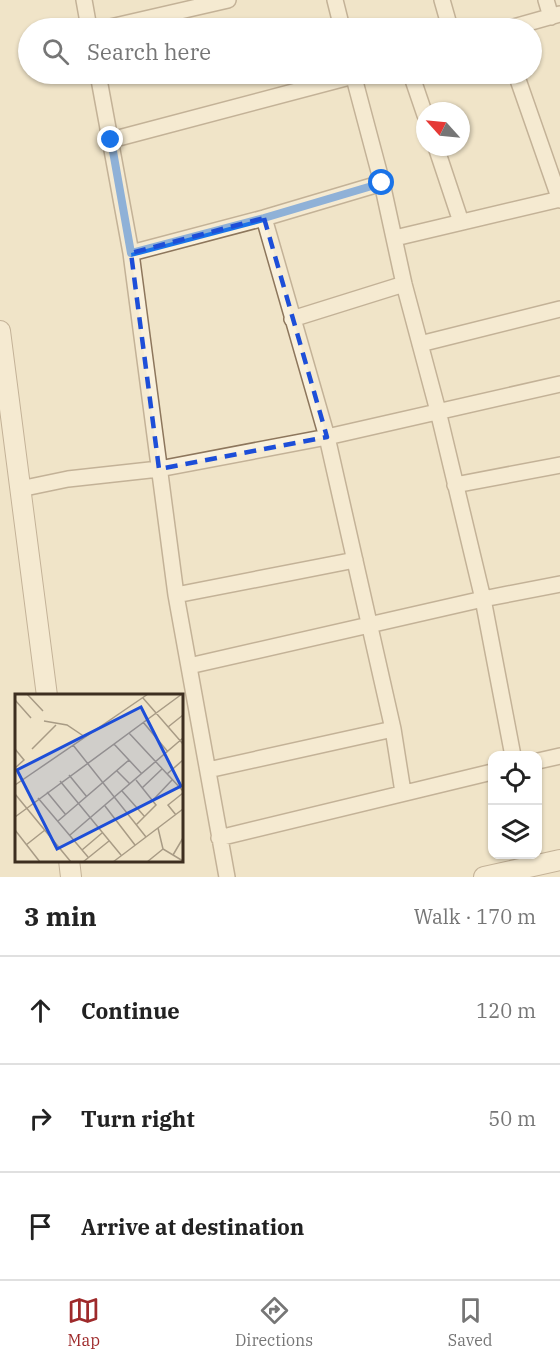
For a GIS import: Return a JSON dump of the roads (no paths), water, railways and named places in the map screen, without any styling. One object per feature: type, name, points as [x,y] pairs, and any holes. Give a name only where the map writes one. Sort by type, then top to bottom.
[{"type":"street","points":[[84,0],[87,18]]},
{"type":"street","points":[[150,18],[228,0]]},
{"type":"street","points":[[335,0],[340,18]]},
{"type":"street","points":[[442,0],[447,18]]},
{"type":"street","points":[[546,0],[555,15]]},
{"type":"street","points":[[100,84],[131,253],[176,595],[226,877]]},
{"type":"street","points":[[111,140],[319,84]]},
{"type":"street","points":[[358,84],[404,284],[438,411],[483,599],[512,751]]},
{"type":"street","points":[[414,84],[421,102]]},
{"type":"street","points":[[395,238],[560,200],[519,84]]},
{"type":"street","points":[[439,156],[461,222]]},
{"type":"street","points":[[131,253],[264,218],[382,183]]},
{"type":"street","points":[[264,218],[327,437],[393,729],[404,792]]},
{"type":"street","points":[[292,319],[404,284]]},
{"type":"street","points":[[420,344],[560,309]]},
{"type":"street","points":[[0,331],[4,401],[20,489],[47,694]]},
{"type":"street","points":[[20,489],[68,480],[159,469],[327,437],[560,384]]},
{"type":"street","points":[[455,484],[560,465]]},
{"type":"street","points":[[176,595],[355,560]]},
{"type":"street","points":[[189,666],[369,624],[560,584]]},
{"type":"street","points":[[208,770],[393,729]]},
{"type":"street","points":[[542,760],[560,756]]},
{"type":"street","points":[[219,838],[488,773]]},
{"type":"street","points":[[484,877],[560,860]]},
{"type":"street","points":[[69,862],[71,877]]}]
